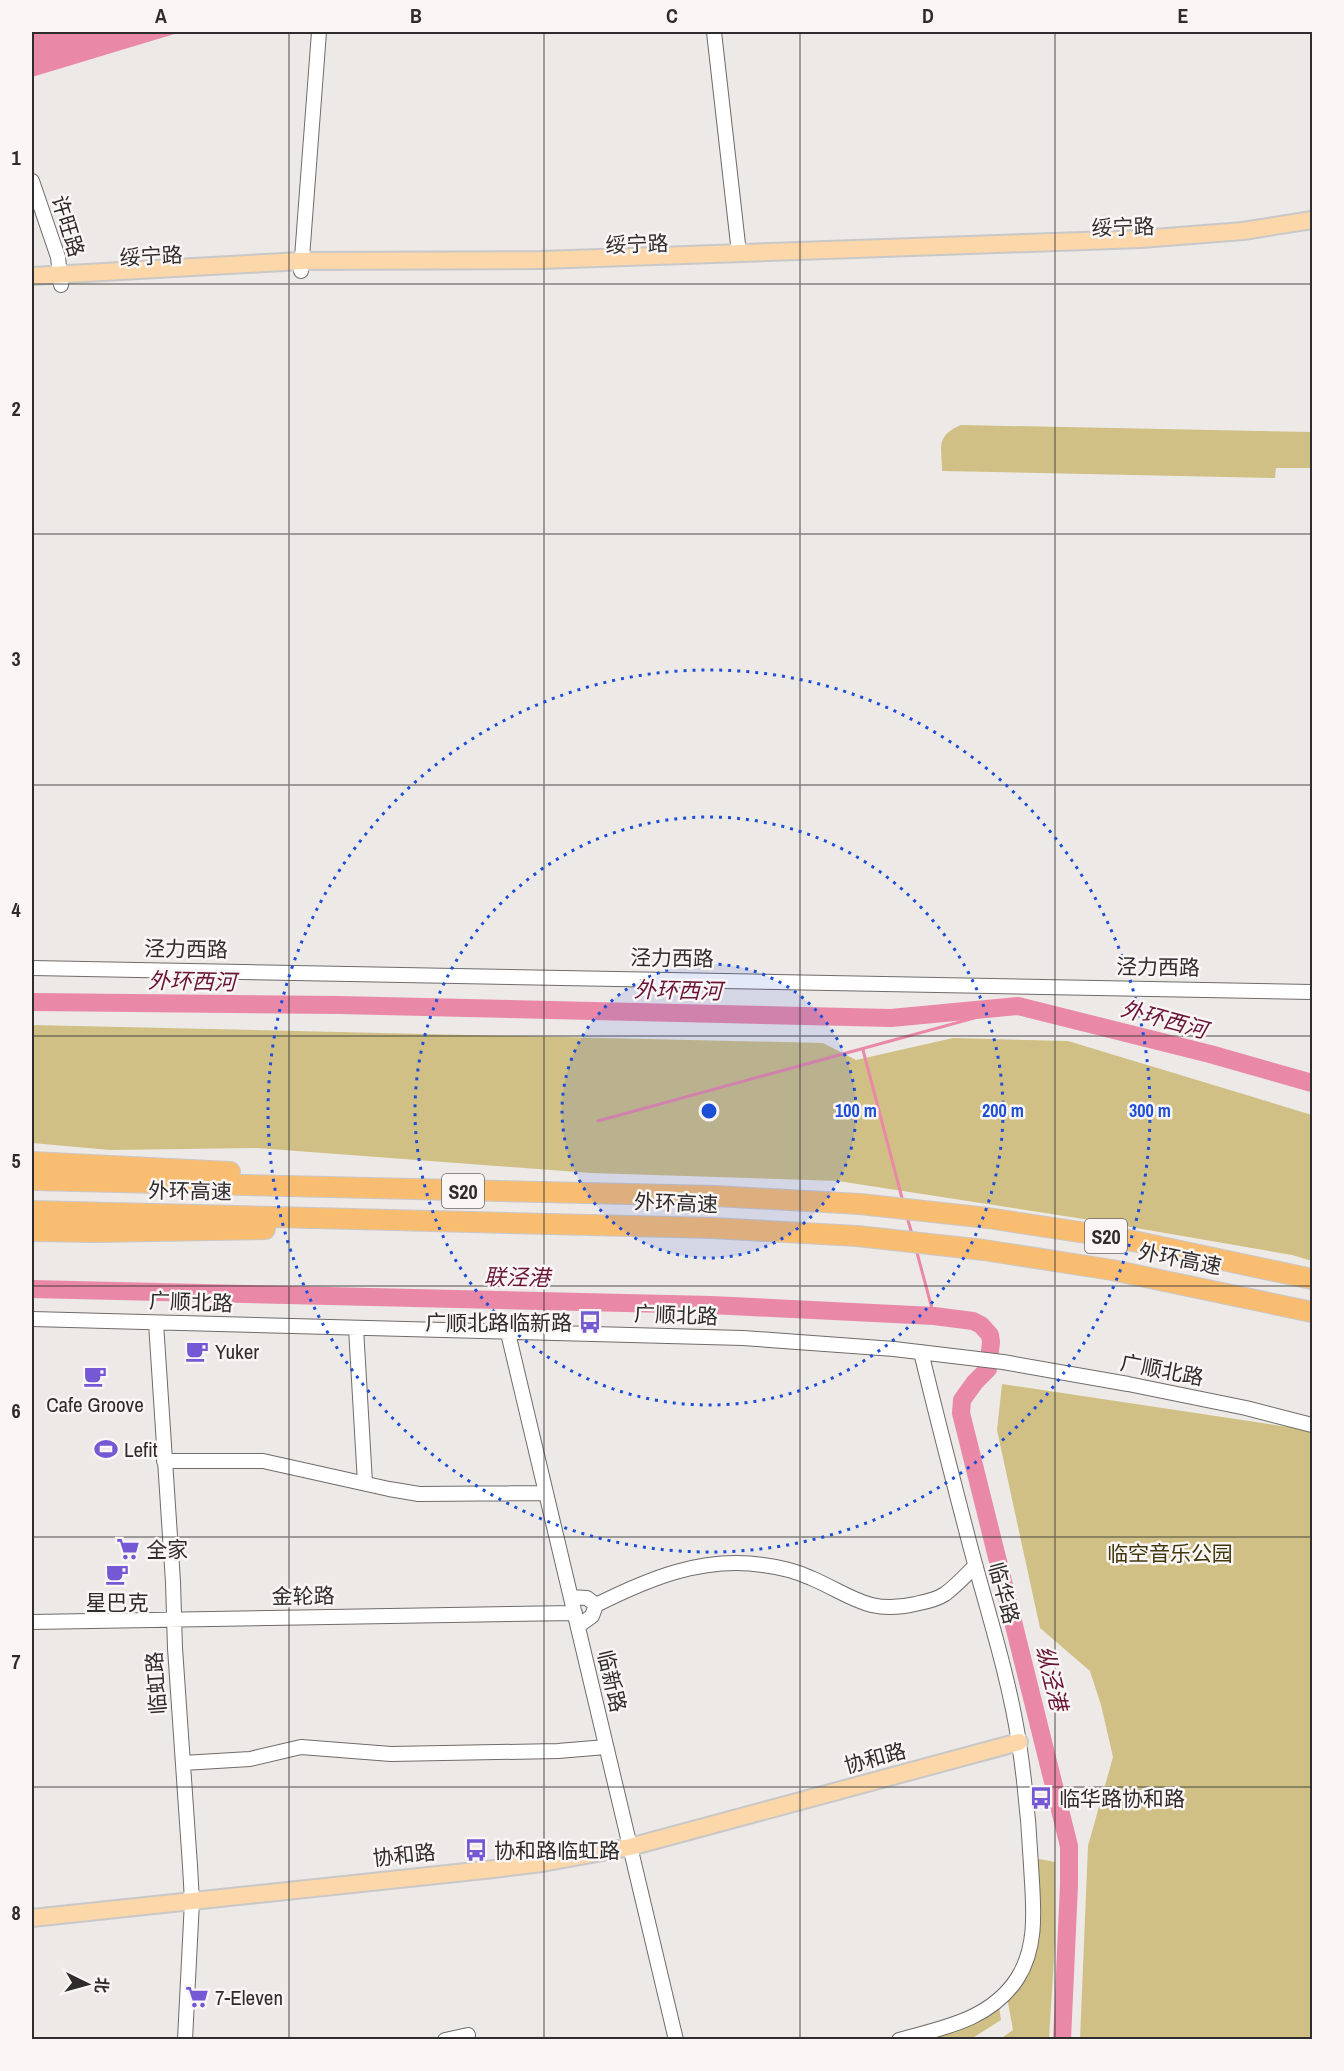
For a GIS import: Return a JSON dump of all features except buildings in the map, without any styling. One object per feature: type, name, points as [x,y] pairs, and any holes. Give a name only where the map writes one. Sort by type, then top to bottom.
[{"type":"highway","points":[[32,1162],[210,1171],[493,1191]]},
{"type":"highway","name":"外环高速","points":[[32,1180],[715,1196],[895,1208],[999,1220],[1119,1238],[1303,1277]]},
{"type":"highway","name":"外环高速","points":[[32,1211],[784,1231],[925,1243],[1112,1270],[1312,1312]]},
{"type":"highway","points":[[32,1231],[213,1231],[493,1222]]},
{"type":"main road","points":[[1243,237],[1312,220]]},
{"type":"main road","points":[[1243,237],[1312,230]]},
{"type":"main road","name":"绥宁路","points":[[301,266],[542,270],[1141,249],[1243,237]]},
{"type":"main road","name":"绥宁路","points":[[32,276],[61,279],[301,266],[1243,237]]},
{"type":"main road","name":"绥宁路","points":[[32,286],[61,279]]},
{"type":"main road","name":"协和路","points":[[32,1917],[553,1861],[630,1847],[1019,1742]]},
{"type":"street","points":[[301,266],[319,32]]},
{"type":"street","points":[[714,32],[739,253]]},
{"type":"street","name":"许旺路","points":[[32,181],[58,257],[61,279]]},
{"type":"street","name":"泾力西路","points":[[32,968],[1312,992]]},
{"type":"street","name":"广顺北路","points":[[32,1319],[743,1338],[921,1352],[1003,1362],[1128,1384],[1246,1408],[1312,1425]]},
{"type":"street","name":"临虹路","points":[[156,1323],[192,1901],[185,2040]]},
{"type":"street","points":[[356,1328],[365,1484]]},
{"type":"street","name":"临新路","points":[[508,1333],[676,2040]]},
{"type":"street","name":"临华路","points":[[899,2040],[958,2023],[986,2010],[1011,1986],[1021,1972],[1033,1933],[1028,1823],[1019,1742],[1005,1677],[921,1352]]},
{"type":"street","points":[[164,1461],[263,1461],[419,1494],[546,1493]]},
{"type":"street","points":[[576,1620],[592,1616],[596,1605],[636,1585],[682,1569],[712,1564],[738,1563],[789,1570],[811,1578],[850,1598],[871,1606],[886,1608],[931,1601],[945,1594],[975,1566]]},
{"type":"street","points":[[571,1597],[587,1598],[596,1605]]},
{"type":"street","name":"金轮路","points":[[32,1622],[576,1620]]},
{"type":"street","points":[[183,1763],[250,1759],[301,1748],[391,1754],[558,1751],[606,1747]]},
{"type":"street","points":[[445,2040],[468,2035]]},
{"type":"green space","points":[[961,425],[1312,432],[1312,468],[1276,468],[1275,478],[942,471],[941,449],[944,438],[947,433]]},
{"type":"green space","points":[[32,1025],[823,1043],[856,1060],[953,1038],[1068,1041],[1312,1115],[1312,1261],[1292,1255],[1090,1220],[838,1181],[591,1173],[257,1148],[110,1150],[32,1143]]},
{"type":"green space","name":"临空音乐公园","points":[[1002,1384],[1295,1428],[1312,1433],[1312,2039],[1080,2039],[1088,1846],[1113,1757],[1101,1705],[1090,1671],[1040,1628],[997,1430]]},
{"type":"green space","points":[[1034,1858],[1055,1862],[1055,1942],[1049,2039],[999,2040],[1013,2030],[1007,1997],[1026,1974]]},
{"type":"green space","points":[[999,2006],[1001,2020],[971,2039],[919,2040]]},
{"type":"shaded area","points":[[32,32],[181,32],[32,77]]},
{"type":"waterway","name":"外环西河","points":[[32,1002],[339,1005],[891,1018],[1018,1006],[1210,1054],[1312,1083]]},
{"type":"waterway","points":[[598,1121],[1018,1006]]},
{"type":"waterway","points":[[863,1050],[903,1202]]},
{"type":"waterway","points":[[907,1217],[912,1234]]},
{"type":"waterway","points":[[916,1249],[934,1316]]},
{"type":"waterway","name":"联泾港","points":[[32,1289],[711,1305],[934,1316],[973,1321],[981,1325],[990,1335],[988,1369],[962,1400],[961,1413],[1069,1846],[1062,2040]]},
{"type":"place","name":"广顺北路临新路","points":[[590,1322]]},
{"type":"place","name":"Yuker","points":[[197,1351]]},
{"type":"place","name":"Cafe Groove","points":[[95,1376]]},
{"type":"place","name":"Lefit","points":[[106,1449]]},
{"type":"place","name":"全家","points":[[128,1549]]},
{"type":"place","name":"星巴克","points":[[117,1574]]},
{"type":"place","name":"临华路协和路","points":[[1041,1798]]},
{"type":"place","name":"协和路临虹路","points":[[476,1850]]},
{"type":"place","name":"7-Eleven","points":[[197,1997]]},
{"type":"water label","name":"纵泾港","points":[[1052,1678]]}]
